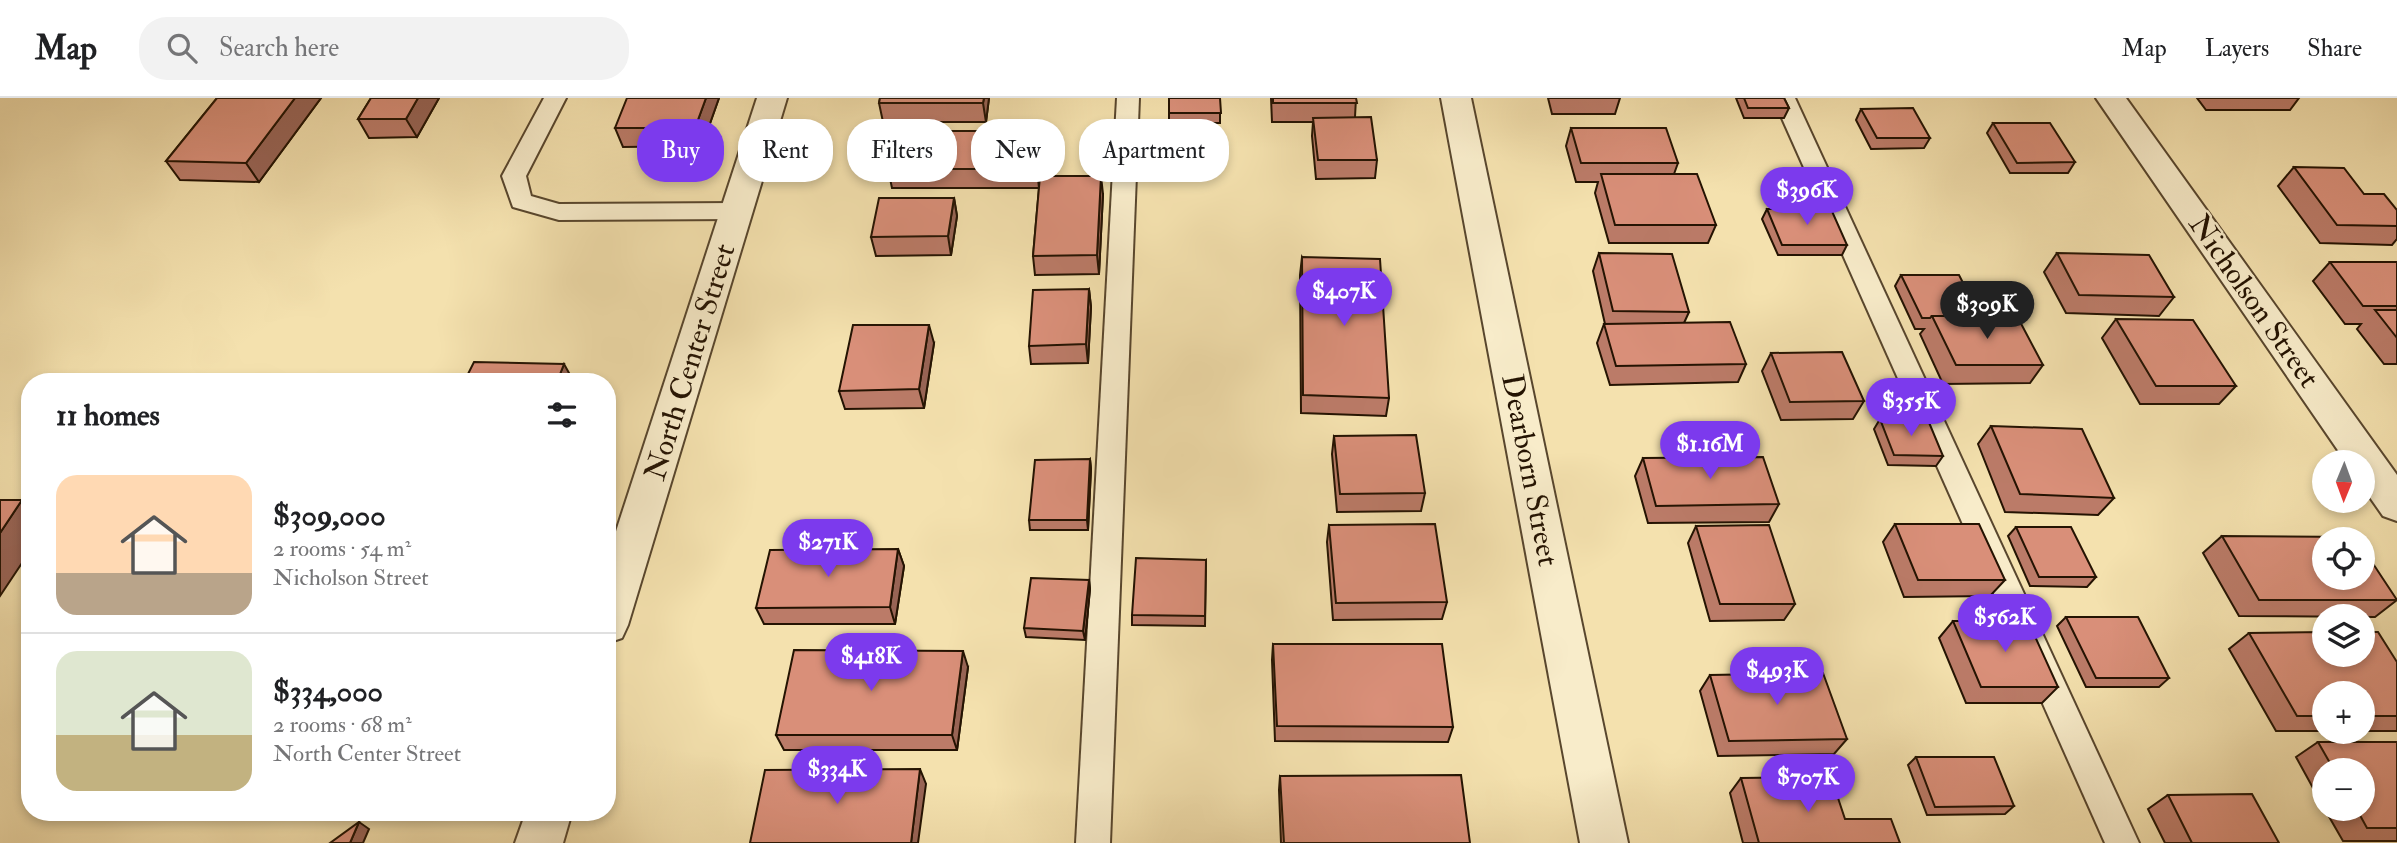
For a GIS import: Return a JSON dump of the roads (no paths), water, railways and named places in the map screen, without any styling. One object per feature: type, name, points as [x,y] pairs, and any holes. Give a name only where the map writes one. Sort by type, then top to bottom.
[{"type":"street","name":"North Center Street","points":[[616,596],[772,98]]},
{"type":"street","name":"Dearborn Street","points":[[1456,98],[1604,843]]},
{"type":"street","name":"Nicholson Street","points":[[2111,98],[2397,505]]},
{"type":"street","points":[[539,843],[546,821]]},
{"type":"lane","points":[[555,98],[514,176],[521,201],[559,212],[737,211]]},
{"type":"lane","points":[[1093,843],[1128,98]]},
{"type":"lane","points":[[1784,98],[2122,843]]}]
